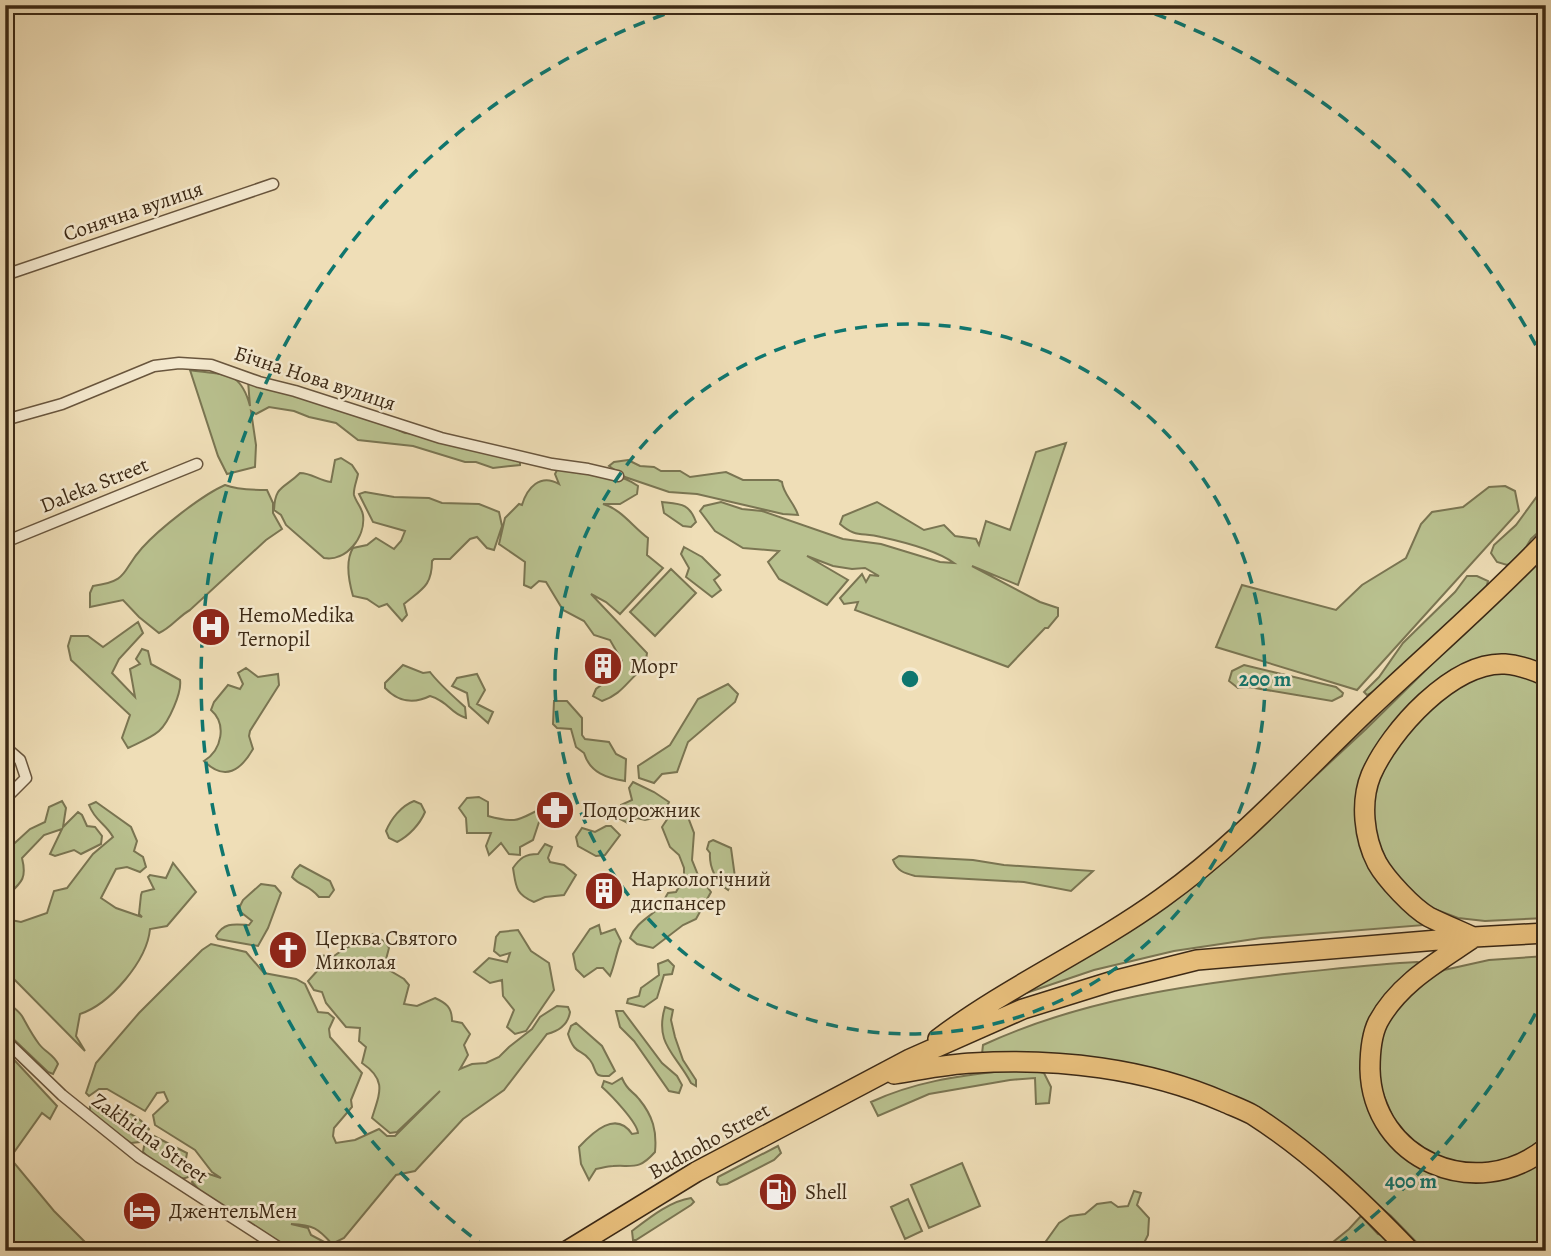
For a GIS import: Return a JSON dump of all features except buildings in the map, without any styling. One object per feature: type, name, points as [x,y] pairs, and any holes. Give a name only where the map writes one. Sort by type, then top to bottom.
[{"type":"highway","points":[[910,1059],[965,1018],[1063,962],[1163,898],[1215,856],[1443,642],[1546,541]]},
{"type":"highway","points":[[1474,937],[1426,915],[1396,887],[1378,864],[1367,837],[1364,810],[1370,776],[1390,742],[1408,720],[1457,677],[1479,668],[1503,664],[1530,668],[1546,676]]},
{"type":"highway","points":[[910,1059],[1023,1009],[1112,981],[1197,960],[1546,933]]},
{"type":"highway","points":[[1474,937],[1406,984],[1377,1024],[1371,1043],[1370,1065],[1371,1087],[1377,1106],[1387,1125],[1402,1143],[1437,1167],[1457,1172],[1493,1172],[1534,1157],[1546,1148]]},
{"type":"highway","name":"Budnoho Street","points":[[567,1251],[696,1172],[910,1059]]},
{"type":"highway","points":[[876,1077],[972,1063],[1087,1065],[1150,1077],[1200,1091],[1251,1114],[1302,1150],[1341,1182],[1410,1251]]},
{"type":"street","name":"Сонячна вулиця","points":[[5,275],[273,184]]},
{"type":"street","name":"Бічна Нова вулиця","points":[[5,420],[62,404],[154,366],[179,363],[211,365],[441,438],[552,464],[618,476]]},
{"type":"street","name":"Daleka Street","points":[[5,542],[197,464]]},
{"type":"street","points":[[5,747],[20,761],[26,778],[5,799]]},
{"type":"street","name":"Zakhidna Street","points":[[5,1040],[70,1102],[139,1157],[284,1251]]},
{"type":"green space","points":[[190,370],[221,374],[235,379],[246,394],[250,406],[248,381],[368,417],[405,433],[433,435],[520,459],[520,465],[493,468],[413,446],[358,440],[336,423],[269,407],[256,414],[251,411],[256,445],[255,467],[227,474],[218,456]]},
{"type":"green space","points":[[1066,443],[1018,585],[972,566],[1040,602],[1058,608],[1058,616],[1048,628],[1008,667],[855,610],[858,602],[844,604],[840,598],[862,574],[866,582],[870,575],[879,576],[865,568],[833,566],[807,556],[848,580],[827,605],[779,579],[768,562],[779,551],[743,548],[715,531],[700,511],[704,506],[721,502],[742,509],[762,511],[843,539],[881,544],[940,562],[954,563],[919,547],[850,531],[840,524],[843,516],[877,502],[924,530],[944,525],[955,536],[976,539],[979,545],[986,521],[1010,530],[1036,452]]},
{"type":"green space","points":[[341,458],[352,465],[358,474],[354,495],[362,512],[363,523],[358,539],[347,552],[340,556],[324,558],[286,525],[281,515],[274,510],[276,496],[281,488],[300,473],[331,482],[335,460]]},
{"type":"green space","points":[[628,460],[661,471],[680,471],[690,477],[726,472],[743,480],[778,480],[782,482],[798,515],[697,494],[669,492],[625,477],[609,466],[614,462]]},
{"type":"green space","points":[[558,468],[621,477],[638,486],[637,494],[620,504],[603,504],[621,514],[648,538],[647,555],[663,568],[620,614],[591,594],[647,653],[645,667],[615,694],[602,701],[593,696],[596,689],[612,677],[622,661],[610,640],[594,635],[584,621],[563,610],[546,582],[539,581],[531,588],[524,585],[525,562],[499,544],[505,518],[519,504],[522,505],[535,484],[546,480],[559,484],[555,474]]},
{"type":"green space","points":[[1546,484],[1546,519],[1543,528],[1531,539],[1518,560],[1507,565],[1497,562],[1491,553],[1494,545],[1516,525]]},
{"type":"green space","points":[[225,485],[267,490],[273,503],[273,513],[282,529],[266,540],[190,610],[159,633],[123,600],[90,607],[93,586],[119,578],[135,556],[159,532],[193,504]]},
{"type":"green space","points":[[1505,486],[1515,491],[1519,511],[1357,690],[1216,647],[1242,585],[1336,610],[1362,585],[1406,558],[1421,524],[1432,512],[1463,507],[1489,487]]},
{"type":"green space","points":[[365,492],[394,497],[429,498],[442,503],[479,504],[499,512],[502,526],[494,550],[487,548],[477,537],[470,539],[450,559],[434,559],[428,582],[404,604],[407,615],[402,621],[387,604],[379,607],[367,599],[353,596],[348,565],[353,548],[367,545],[376,538],[394,549],[405,531],[373,522],[359,494]]},
{"type":"green space","points":[[662,502],[684,506],[696,522],[691,527],[683,526],[664,513]]},
{"type":"green space","points":[[684,547],[702,557],[720,575],[714,580],[721,590],[712,597],[686,577],[689,568],[681,554]]},
{"type":"green space","points":[[1546,552],[1546,667],[1486,661],[1380,747],[1361,828],[1425,925],[1261,938],[1174,951],[1094,970],[1014,997],[1266,822],[1366,729]]},
{"type":"green space","points":[[671,569],[696,593],[655,636],[630,612]]},
{"type":"green space","points":[[1467,576],[1477,576],[1488,581],[1485,593],[1376,691],[1367,695],[1364,692],[1379,677],[1403,643],[1455,592]]},
{"type":"green space","points":[[138,622],[143,633],[119,659],[112,673],[135,697],[130,669],[140,664],[136,659],[142,649],[148,651],[151,664],[180,680],[180,685],[174,707],[163,727],[128,748],[122,738],[130,715],[71,660],[68,646],[71,636],[88,636],[103,647]]},
{"type":"green space","points":[[403,665],[423,673],[430,672],[465,707],[466,718],[430,696],[406,700],[390,693],[385,688],[385,683]]},
{"type":"green space","points":[[1244,665],[1336,687],[1343,693],[1332,701],[1249,687],[1238,688],[1229,681],[1232,671]]},
{"type":"green space","points":[[246,668],[258,677],[278,674],[279,685],[250,731],[253,749],[238,768],[219,771],[204,761],[215,750],[220,737],[219,722],[211,710],[228,685],[240,689],[243,684],[238,673]]},
{"type":"green space","points":[[1504,671],[1546,680],[1546,918],[1485,921],[1458,918],[1429,907],[1394,875],[1372,830],[1372,795],[1397,743],[1434,705],[1471,679]]},
{"type":"green space","points":[[477,674],[485,690],[477,704],[493,712],[488,723],[469,706],[467,693],[452,686],[457,678]]},
{"type":"green space","points":[[728,684],[738,694],[735,702],[688,742],[677,772],[662,774],[654,783],[639,778],[638,766],[670,745],[698,699]]},
{"type":"green space","points":[[554,701],[567,701],[582,718],[582,735],[585,739],[609,742],[616,754],[626,759],[625,781],[595,770],[584,753],[576,747],[571,729],[557,728],[553,724]]},
{"type":"green space","points":[[633,782],[669,802],[663,816],[645,820],[637,818],[628,823],[618,818],[621,805],[632,800],[629,788]]},
{"type":"green space","points":[[479,797],[488,802],[488,816],[499,819],[519,819],[547,806],[551,813],[539,822],[533,840],[520,847],[520,855],[509,854],[501,843],[489,855],[486,846],[491,833],[467,833],[466,818],[459,808],[467,798]]},
{"type":"green space","points":[[62,801],[66,808],[63,827],[78,812],[87,826],[95,827],[102,836],[101,844],[81,854],[74,850],[55,856],[50,854],[62,829],[44,835],[22,858],[23,875],[20,883],[8,895],[10,900],[5,914],[5,852],[30,829],[45,822],[49,807]]},
{"type":"green space","points":[[414,801],[421,804],[425,812],[420,821],[410,833],[397,842],[389,838],[386,831],[394,818]]},
{"type":"green space","points":[[96,802],[131,827],[137,841],[134,851],[143,857],[146,867],[140,872],[127,867],[116,869],[101,898],[116,908],[142,917],[139,914],[142,892],[154,889],[148,877],[150,875],[166,878],[173,863],[196,892],[167,926],[150,929],[142,954],[115,991],[80,1014],[76,1036],[85,1051],[5,970],[5,924],[11,920],[21,922],[47,913],[54,891],[67,888],[93,854],[113,837],[91,810],[89,805]]},
{"type":"green space","points":[[679,811],[686,812],[694,833],[692,860],[698,875],[711,892],[696,919],[683,925],[653,948],[637,944],[630,938],[636,928],[659,908],[668,893],[676,892],[684,878],[684,868],[679,855],[670,847],[662,827],[668,818]]},
{"type":"green space","points":[[611,826],[620,835],[605,855],[596,856],[578,846],[576,837],[582,828],[595,832]]},
{"type":"green space","points":[[713,840],[731,848],[735,877],[728,890],[720,883],[712,869],[707,849],[709,842]]},
{"type":"green space","points":[[545,844],[552,847],[548,858],[550,862],[564,865],[576,875],[564,895],[545,897],[534,902],[520,892],[513,868],[523,857],[538,854]]},
{"type":"green space","points":[[899,856],[1093,871],[1071,891],[1024,882],[915,876],[904,873],[897,867],[893,860]]},
{"type":"green space","points":[[300,865],[330,881],[334,890],[329,897],[319,897],[292,877]]},
{"type":"green space","points":[[261,884],[275,886],[281,893],[258,946],[218,939],[216,936],[219,931],[226,926],[249,925],[252,921],[238,910],[243,900]]},
{"type":"green space","points":[[599,925],[601,934],[615,929],[621,941],[610,976],[603,968],[597,968],[584,977],[576,969],[573,954],[590,929]]},
{"type":"green space","points":[[518,930],[531,951],[549,963],[554,990],[526,1031],[515,1034],[507,1027],[514,1010],[503,996],[502,980],[490,983],[474,972],[489,958],[507,962],[510,953],[500,956],[494,951],[496,937],[500,932]]},
{"type":"green space","points":[[373,934],[389,948],[384,967],[409,985],[404,1004],[417,1006],[435,998],[448,1006],[452,1021],[462,1023],[470,1034],[464,1045],[468,1055],[460,1069],[499,1057],[532,1029],[540,1017],[557,1006],[568,1007],[570,1012],[565,1024],[547,1034],[504,1090],[463,1119],[415,1171],[396,1175],[344,1238],[332,1244],[314,1228],[291,1224],[308,1228],[311,1235],[328,1244],[329,1251],[291,1251],[244,1226],[232,1210],[208,1200],[192,1182],[197,1172],[221,1178],[212,1172],[195,1150],[155,1125],[153,1115],[168,1101],[164,1092],[157,1093],[145,1111],[107,1089],[99,1089],[89,1096],[86,1093],[96,1063],[139,1013],[211,944],[246,952],[264,973],[296,979],[305,984],[318,1012],[328,1013],[334,1018],[329,1029],[330,1037],[362,1073],[351,1100],[352,1107],[334,1128],[336,1143],[355,1140],[379,1129],[387,1136],[395,1136],[440,1091],[397,1132],[390,1133],[372,1118],[379,1087],[375,1075],[362,1063],[366,1047],[359,1041],[360,1028],[346,1027],[326,1003],[322,992],[314,990],[308,981],[318,970],[319,955],[333,957]]},
{"type":"green space","points":[[1546,956],[1546,1139],[1494,1168],[1432,1157],[1397,1127],[1378,1082],[1379,1038],[1396,1006],[1427,979],[1444,970],[1489,960]]},
{"type":"green space","points":[[668,960],[674,966],[672,974],[664,975],[657,998],[644,1007],[627,1003],[628,999],[639,996],[641,988],[659,975],[658,964]]},
{"type":"green space","points":[[1423,963],[1391,991],[1368,1096],[1442,1175],[1546,1155],[1546,1251],[1425,1251],[1391,1216],[1346,1178],[1233,1100],[982,1054],[983,1045],[1020,1029],[1058,1016],[1136,996],[1255,977]]},
{"type":"green space","points":[[5,1000],[20,1014],[39,1044],[58,1064],[53,1074],[5,1031]]},
{"type":"green space","points":[[665,1007],[673,1010],[671,1020],[675,1037],[683,1060],[696,1080],[696,1086],[691,1083],[664,1040],[662,1020]]},
{"type":"green space","points":[[616,1011],[623,1011],[662,1063],[677,1076],[682,1085],[679,1093],[669,1091],[634,1041],[620,1027]]},
{"type":"green space","points":[[576,1023],[602,1046],[615,1071],[609,1076],[597,1074],[590,1060],[573,1046],[568,1034],[571,1026]]},
{"type":"green space","points":[[5,1050],[57,1106],[50,1119],[42,1113],[10,1158],[54,1211],[94,1251],[5,1251]]},
{"type":"green space","points":[[1003,1071],[1044,1073],[1051,1087],[1049,1103],[1036,1104],[1035,1078],[929,1094],[878,1116],[871,1102],[903,1089],[936,1081]]},
{"type":"green space","points":[[622,1078],[651,1118],[655,1130],[655,1152],[645,1162],[636,1165],[596,1169],[589,1180],[581,1164],[579,1147],[585,1141],[598,1130],[612,1124],[626,1127],[632,1134],[638,1133],[629,1116],[602,1087],[604,1081],[612,1084]]},
{"type":"green space","points":[[98,1099],[104,1102],[106,1107],[130,1114],[145,1124],[149,1129],[140,1142],[131,1143],[90,1113],[90,1105]]},
{"type":"green space","points":[[154,1136],[187,1153],[185,1164],[191,1175],[185,1178],[172,1176],[143,1152],[145,1141]]},
{"type":"green space","points":[[778,1146],[781,1153],[774,1160],[727,1184],[720,1185],[717,1182],[718,1177]]},
{"type":"green space","points":[[962,1163],[980,1206],[929,1228],[911,1185]]},
{"type":"green space","points":[[1134,1191],[1141,1193],[1137,1205],[1149,1218],[1148,1235],[1142,1247],[1145,1251],[1039,1251],[1059,1223],[1070,1216],[1085,1214],[1097,1204],[1111,1202],[1118,1207],[1128,1206]]},
{"type":"green space","points":[[691,1198],[694,1202],[691,1205],[633,1240],[632,1231],[645,1221],[668,1206]]},
{"type":"green space","points":[[908,1199],[922,1231],[905,1239],[891,1207]]},
{"type":"green space","points":[[1361,1216],[1378,1234],[1391,1237],[1402,1251],[1322,1251]]},
{"type":"place","name":"HemoMedika Ternopil","points":[[211,627]]},
{"type":"place","name":"Морг","points":[[603,666]]},
{"type":"place","name":"Подорожник","points":[[555,810]]},
{"type":"place","name":"Наркологічний диспансер","points":[[604,891]]},
{"type":"place","name":"Церква Святого Миколая","points":[[288,950]]},
{"type":"place","name":"Shell","points":[[778,1192]]},
{"type":"place","name":"ДжентельМен","points":[[142,1211]]}]
